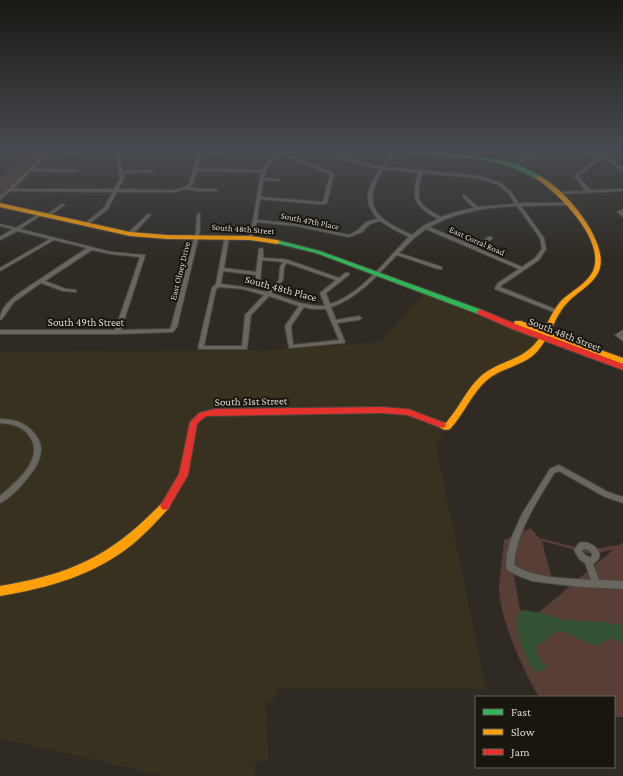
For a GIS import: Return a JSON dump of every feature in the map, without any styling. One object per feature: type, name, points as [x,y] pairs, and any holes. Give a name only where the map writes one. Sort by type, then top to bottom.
[{"type":"street","points":[[0,199],[14,186]]},
{"type":"street","points":[[87,224],[106,209],[118,186]]},
{"type":"street","points":[[250,238],[256,221],[260,186]]},
{"type":"street","points":[[259,198],[325,203],[328,186]]},
{"type":"street","points":[[372,186],[369,199],[379,220],[394,230],[412,237]]},
{"type":"street","name":"East Corral Road","points":[[417,186],[415,192],[417,202],[427,211],[441,219]]},
{"type":"street","points":[[502,186],[519,205],[542,238],[543,243],[541,254],[500,284],[497,288],[558,312]]},
{"type":"street","points":[[544,335],[563,303],[589,280],[598,265],[598,253],[593,239],[580,220],[557,192],[550,186]]},
{"type":"street","points":[[584,186],[588,191]]},
{"type":"street","points":[[10,190],[175,191],[186,188],[197,190],[216,190]]},
{"type":"street","points":[[557,192],[623,190]]},
{"type":"street","points":[[464,196],[477,209]]},
{"type":"street","name":"South 48th Street","points":[[0,204],[130,234],[250,238],[281,242],[306,248],[544,335],[623,361]]},
{"type":"street","name":"South 48th Place","points":[[218,285],[239,287],[268,294],[302,306],[318,308],[328,307],[341,303],[357,292],[412,237],[441,219],[459,212],[477,209],[519,205],[566,204]]},
{"type":"street","points":[[0,239],[62,206]]},
{"type":"street","points":[[623,210],[619,212],[623,216]]},
{"type":"street","name":"East Olney Drive","points":[[172,331],[197,237],[199,214]]},
{"type":"street","points":[[130,234],[149,215]]},
{"type":"street","name":"South 47th Place","points":[[256,221],[296,225],[349,236],[360,232],[368,223],[379,220]]},
{"type":"street","points":[[0,225],[91,248],[143,256],[117,332]]},
{"type":"street","name":"East Corral Road","points":[[426,227],[522,269]]},
{"type":"street","points":[[227,237],[218,285],[214,288],[201,348],[245,348],[248,315],[281,280],[282,267],[286,261]]},
{"type":"street","points":[[0,270],[53,238]]},
{"type":"street","points":[[474,248],[490,238]]},
{"type":"street","points":[[0,318],[12,301],[91,248]]},
{"type":"street","points":[[258,282],[261,249]]},
{"type":"street","points":[[396,253],[440,268]]},
{"type":"street","points":[[260,259],[286,261],[339,280]]},
{"type":"street","points":[[221,269],[258,274]]},
{"type":"street","points":[[302,306],[288,326],[291,347],[342,342],[323,293],[347,274]]},
{"type":"street","points":[[41,281],[65,290],[74,291]]},
{"type":"street","points":[[334,322],[359,318]]},
{"type":"street","name":"South 49th Street","points":[[0,332],[172,331]]},
{"type":"street","points":[[623,332],[618,335],[623,339]]},
{"type":"street","name":"South 48th Street","points":[[544,335],[623,367]]},
{"type":"street","name":"South 51st Street","points":[[0,591],[30,588],[59,580],[86,568],[131,540],[156,516],[178,484],[186,466],[194,422],[201,414],[214,412],[382,410],[408,412],[447,427],[456,420],[470,394],[483,378],[524,358],[535,348],[544,335]]},
{"type":"street","points":[[0,420],[12,421],[27,429],[37,442],[35,461],[25,476],[0,500]]},
{"type":"street","points":[[623,500],[606,494],[559,468],[552,471],[524,520],[510,559],[510,567],[531,577],[623,585]]},
{"type":"street","points":[[588,560],[596,583]]},
{"type":"shaded area","points":[[0,186],[13,186],[0,199]]},
{"type":"shaded area","points":[[427,292],[544,335],[535,348],[487,375],[447,427],[436,446],[486,689],[275,689],[275,699],[265,700],[268,761],[255,762],[255,776],[165,776],[0,738],[0,352],[273,350],[381,342],[419,298]]},
{"type":"shaded area","points":[[531,528],[539,538],[579,548],[593,549],[620,545],[623,542],[623,717],[615,717],[615,696],[538,696],[519,659],[507,628],[500,599],[499,587],[504,540]],"holes":[[[542,541],[596,554],[614,549],[538,613],[520,610],[514,576],[516,571],[552,579]]]},
{"type":"shaded area","points":[[522,610],[542,613],[562,620],[602,622],[623,625],[623,643],[611,638],[595,646],[567,633],[556,631],[544,642],[536,645],[536,653],[546,666],[544,670],[536,672],[528,661],[517,630],[517,617]]},
{"type":"traffic: fast","points":[[277,242],[318,252],[480,312]]},
{"type":"traffic: slow","points":[[442,425],[447,427],[457,416],[473,390],[483,379],[494,371],[520,360],[531,353],[544,337],[560,307],[588,281],[596,271],[598,259],[596,246],[589,233],[581,219],[559,194],[549,186]]},
{"type":"traffic: slow","points":[[0,205],[130,234],[167,237],[250,238],[277,242]]},
{"type":"traffic: slow","points":[[518,323],[623,361]]},
{"type":"traffic: slow","points":[[0,591],[48,581],[91,565],[111,554],[130,540],[165,506]]},
{"type":"traffic: jam","points":[[480,312],[515,327],[623,367]]},
{"type":"traffic: jam","points":[[165,506],[183,475],[193,424],[197,418],[204,414],[214,412],[382,410],[408,412],[442,425]]}]
